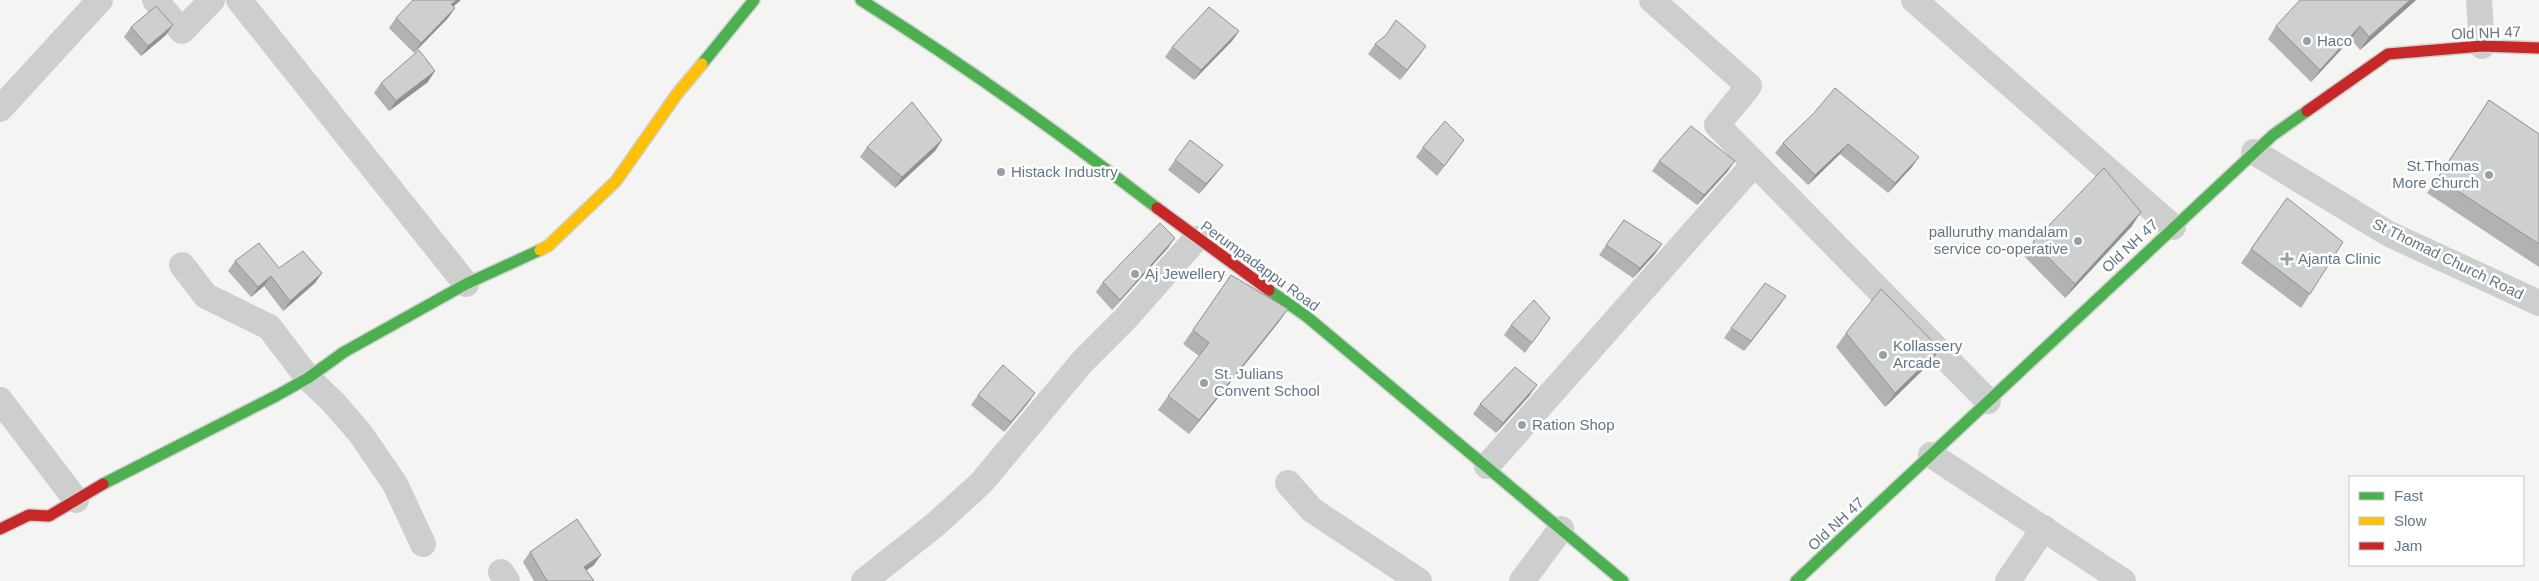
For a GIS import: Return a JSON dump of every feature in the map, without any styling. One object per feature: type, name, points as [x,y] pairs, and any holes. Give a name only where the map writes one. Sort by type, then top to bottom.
[{"type":"main road","points":[[0,529],[28,515],[49,516],[308,378],[344,352],[466,284],[548,246],[616,181],[677,94],[754,0]]},
{"type":"main road","name":"Perumpadappu Road","points":[[861,0],[910,31],[1110,172],[1196,239],[1306,316],[1623,581]]},
{"type":"main road","name":"Old NH 47","points":[[1796,581],[2273,135],[2388,54],[2482,46],[2538,45]]},
{"type":"street","points":[[0,109],[100,0]]},
{"type":"street","points":[[155,0],[182,31],[212,0]]},
{"type":"street","points":[[238,0],[466,284]]},
{"type":"street","points":[[1652,0],[1749,86],[1717,125],[1988,401]]},
{"type":"street","points":[[1914,0],[2173,227]]},
{"type":"street","points":[[2479,0],[2482,46]]},
{"type":"street","name":"St Thomad Church Road","points":[[2254,152],[2389,234],[2539,303]]},
{"type":"street","points":[[1487,466],[1754,164]]},
{"type":"street","points":[[864,581],[936,524],[981,483],[1082,362],[1125,320],[1196,239]]},
{"type":"street","points":[[182,265],[206,296],[269,327],[308,378],[334,403],[365,440],[395,484],[423,544]]},
{"type":"street","points":[[0,400],[76,500]]},
{"type":"street","points":[[1931,455],[2123,581]]},
{"type":"street","points":[[1288,483],[1312,510],[1418,581]]},
{"type":"street","points":[[2008,581],[2044,528]]},
{"type":"street","points":[[1522,581],[1561,529]]},
{"type":"building","points":[[413,0],[457,0],[451,4],[455,8],[421,43],[396,18]]},
{"type":"building","points":[[2300,0],[2410,0],[2369,37],[2360,26],[2320,70],[2276,26]]},
{"type":"building","points":[[156,6],[173,25],[148,46],[131,27]]},
{"type":"building","points":[[1209,7],[1239,31],[1201,70],[1172,47]]},
{"type":"building","points":[[1396,20],[1426,46],[1407,70],[1375,44],[1386,35]]},
{"type":"building","points":[[419,50],[435,71],[396,101],[381,83]]},
{"type":"building","points":[[1835,88],[1919,157],[1895,183],[1848,144],[1815,175],[1783,143],[1814,113]]},
{"type":"building","name":"St.Thomas More Church","points":[[2489,100],[2539,134],[2539,244],[2438,178]]},
{"type":"building","points":[[912,102],[942,140],[902,177],[867,147]]},
{"type":"building","points":[[1445,121],[1464,140],[1444,166],[1423,147]]},
{"type":"building","points":[[1691,126],[1735,161],[1704,195],[1659,161]]},
{"type":"building","points":[[1190,140],[1223,165],[1206,184],[1175,160]]},
{"type":"building","name":"palluruthy mandalam service co-operative","points":[[2104,168],[2141,212],[2075,284],[2033,242]]},
{"type":"building","name":"Ajanta Clinic","points":[[2287,198],[2343,242],[2310,294],[2251,249]]},
{"type":"building","points":[[1624,220],[1662,244],[1640,268],[1606,245]]},
{"type":"building","points":[[1160,223],[1175,238],[1120,300],[1103,282]]},
{"type":"building","points":[[259,243],[279,268],[303,251],[322,273],[290,301],[271,276],[258,287],[235,261]]},
{"type":"building","name":"St. Julians Convent School","points":[[1231,275],[1288,309],[1199,420],[1168,396],[1209,343],[1193,330]]},
{"type":"building","points":[[1765,283],[1786,296],[1751,341],[1731,328]]},
{"type":"building","name":"Kollassery Arcade","points":[[1881,289],[1940,349],[1895,393],[1846,333]]},
{"type":"building","points":[[1534,300],[1550,318],[1532,343],[1511,325]]},
{"type":"building","points":[[1003,365],[1035,393],[1011,422],[978,395]]},
{"type":"building","points":[[1515,367],[1537,385],[1503,423],[1480,404]]},
{"type":"building","points":[[577,519],[601,555],[584,567],[594,581],[547,581],[530,552]]},
{"type":"traffic: fast","points":[[702,64],[754,0]]},
{"type":"traffic: fast","points":[[861,0],[937,49],[1012,101],[1157,208]]},
{"type":"traffic: fast","points":[[1796,581],[2273,135],[2307,111]]},
{"type":"traffic: fast","points":[[103,484],[276,396],[308,378],[344,352],[466,284],[540,250]]},
{"type":"traffic: fast","points":[[1269,290],[1306,316],[1623,581]]},
{"type":"traffic: slow","points":[[540,250],[548,246],[616,181],[677,94],[702,64]]},
{"type":"traffic: jam","points":[[2307,111],[2388,54],[2482,46],[2539,48]]},
{"type":"traffic: jam","points":[[1157,208],[1269,290]]},
{"type":"traffic: jam","points":[[0,529],[29,515],[49,516],[103,484]]},
{"type":"place","name":"Haco","points":[[2307,41]]},
{"type":"place","name":"Histack Industry","points":[[1001,172]]},
{"type":"place","name":"St.Thomas More Church","points":[[2489,175]]},
{"type":"place","name":"palluruthy mandalam service co-operative","points":[[2078,241]]},
{"type":"place","name":"Ajanta Clinic","points":[[2287,259]]},
{"type":"place","name":"Aj Jewellery","points":[[1135,274]]},
{"type":"place","name":"Kollassery Arcade","points":[[1883,355]]},
{"type":"place","name":"St. Julians Convent School","points":[[1204,383]]},
{"type":"place","name":"Ration Shop","points":[[1522,425]]}]
